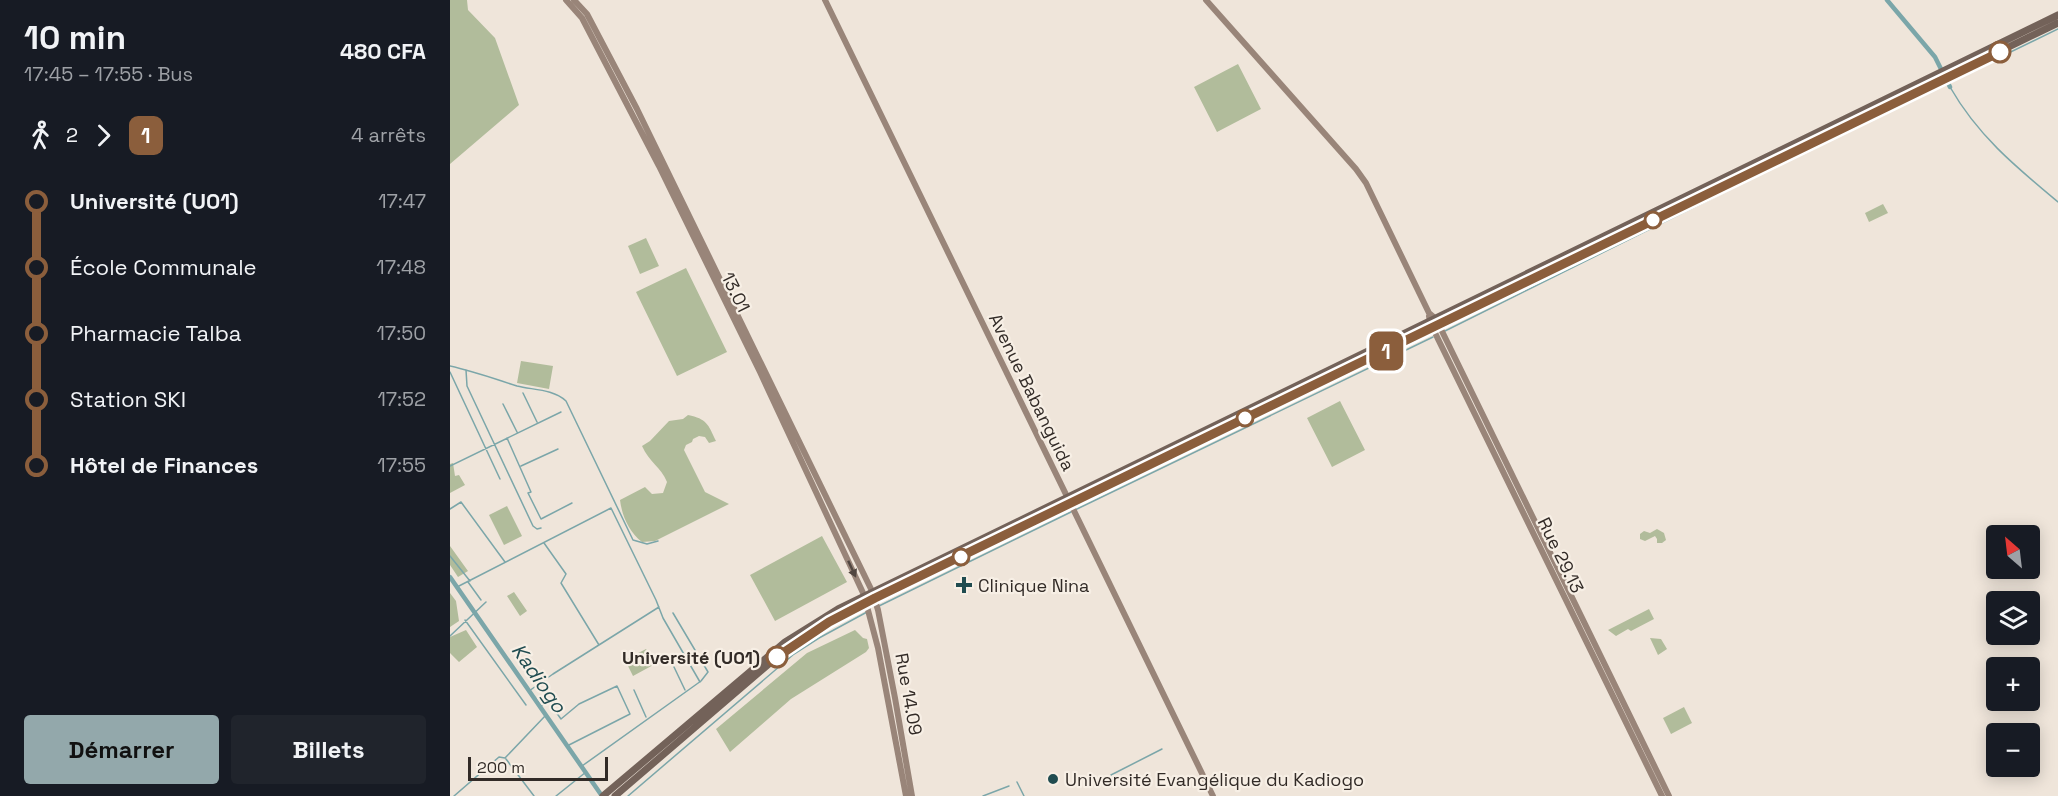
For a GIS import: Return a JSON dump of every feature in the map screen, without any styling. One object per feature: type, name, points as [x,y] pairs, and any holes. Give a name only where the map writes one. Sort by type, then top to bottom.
[{"type":"main road","points":[[1955,70],[2058,15]]},
{"type":"main road","points":[[603,796],[614,794],[777,657],[865,599],[1937,78],[2058,23]]},
{"type":"street","name":"13.01","points":[[566,0],[582,18],[648,145],[786,427],[865,599]]},
{"type":"street","name":"13.01","points":[[574,0],[587,14],[637,109],[873,595]]},
{"type":"street","name":"Avenue Babanguida","points":[[825,0],[1214,796]]},
{"type":"street","points":[[1206,0],[1362,176],[1376,200],[1434,324],[1669,796]]},
{"type":"street","name":"Rue 29.13","points":[[1434,324],[1662,796]]},
{"type":"street","name":"Rue 14.09","points":[[873,595],[912,796]]},
{"type":"street","name":"Rue 14.09","points":[[865,599],[878,648],[906,796]]},
{"type":"green space","points":[[450,0],[467,0],[468,10],[495,38],[519,105],[450,164]]},
{"type":"green space","points":[[1238,64],[1261,109],[1217,132],[1194,87]]},
{"type":"green space","points":[[1883,204],[1888,213],[1869,222],[1865,213]]},
{"type":"green space","points":[[646,238],[659,266],[640,274],[628,246]]},
{"type":"green space","points":[[686,268],[727,352],[677,376],[636,292]]},
{"type":"green space","points":[[521,361],[553,366],[549,389],[517,383]]},
{"type":"green space","points":[[1340,401],[1365,450],[1332,467],[1307,418]]},
{"type":"green space","points":[[688,415],[706,423],[716,441],[709,443],[705,437],[699,436],[686,445],[684,450],[705,492],[729,504],[655,541],[642,542],[627,523],[620,500],[645,487],[652,494],[663,493],[667,482],[642,446],[669,421],[683,419]]},
{"type":"green space","points":[[453,463],[455,476],[459,475],[465,485],[450,493],[450,464]]},
{"type":"green space","points":[[507,506],[522,536],[504,545],[489,515]]},
{"type":"green space","points":[[1657,529],[1664,533],[1666,540],[1662,543],[1657,543],[1655,536],[1645,541],[1640,539],[1640,534],[1644,531],[1650,533]]},
{"type":"green space","points":[[822,536],[847,582],[775,621],[750,575]]},
{"type":"green space","points":[[450,546],[468,571],[458,577],[450,565]]},
{"type":"green space","points":[[514,592],[527,611],[520,616],[507,596]]},
{"type":"green space","points":[[450,593],[456,601],[459,621],[450,627]]},
{"type":"green space","points":[[1649,609],[1654,619],[1631,631],[1628,629],[1616,636],[1608,630]]},
{"type":"green space","points":[[466,630],[477,647],[459,662],[450,653],[450,637]]},
{"type":"green space","points":[[855,630],[867,639],[869,648],[866,652],[791,699],[730,752],[716,729],[807,653]]},
{"type":"green space","points":[[1650,638],[1661,639],[1667,649],[1658,655]]},
{"type":"green space","points":[[646,649],[655,664],[633,676],[625,660]]},
{"type":"green space","points":[[1684,707],[1692,723],[1671,734],[1663,718]]},
{"type":"waterway","points":[[1887,0],[1935,57],[1950,87]]},
{"type":"waterway","points":[[1445,331],[2058,29]]},
{"type":"waterway","points":[[1950,87],[1985,136],[2058,202]]},
{"type":"waterway","points":[[1075,510],[1433,337]]},
{"type":"waterway","points":[[450,366],[517,386],[549,392],[566,401],[633,540],[647,544],[658,541]]},
{"type":"waterway","points":[[466,370],[467,386],[533,526],[537,529],[541,528]]},
{"type":"waterway","points":[[450,372],[500,479]]},
{"type":"waterway","points":[[523,393],[537,422]]},
{"type":"waterway","points":[[503,404],[517,432]]},
{"type":"waterway","points":[[450,466],[561,412]]},
{"type":"waterway","points":[[507,438],[531,492],[528,493],[541,519],[572,503]]},
{"type":"waterway","points":[[521,466],[558,449]]},
{"type":"waterway","points":[[450,509],[461,502],[505,562]]},
{"type":"waterway","points":[[457,587],[611,508],[663,618],[700,682]]},
{"type":"waterway","points":[[879,606],[1071,512]]},
{"type":"waterway","points":[[544,543],[566,574],[561,583],[599,645]]},
{"type":"waterway","points":[[450,556],[470,581]]},
{"type":"waterway","name":"Kadiogo","points":[[450,577],[602,796]]},
{"type":"waterway","points":[[468,582],[481,600]]},
{"type":"waterway","points":[[450,636],[486,602]]},
{"type":"waterway","points":[[529,691],[659,607]]},
{"type":"waterway","points":[[628,796],[794,654],[867,612]]},
{"type":"waterway","points":[[582,766],[701,681],[708,672],[673,613]]},
{"type":"waterway","points":[[465,620],[526,705]]},
{"type":"waterway","points":[[674,667],[685,690]]},
{"type":"waterway","points":[[540,707],[548,701],[561,719],[579,704],[617,686],[630,714],[567,746]]},
{"type":"waterway","points":[[634,690],[646,717]]},
{"type":"waterway","points":[[454,796],[499,757],[505,758],[546,715]]},
{"type":"waterway","points":[[1111,775],[1162,749]]},
{"type":"waterway","points":[[506,759],[534,796]]},
{"type":"waterway","points":[[556,796],[586,772]]},
{"type":"waterway","points":[[1017,782],[1024,796]]},
{"type":"waterway","points":[[983,796],[1009,786]]},
{"type":"bus line","name":"1","points":[[777,657],[829,622],[875,598],[2000,52]]},
{"type":"place","name":"Clinique Nina","points":[[964,585]]},
{"type":"place","name":"Université (U01)","points":[[777,657]]},
{"type":"place","name":"Université Evangélique du Kadiogo","points":[[1053,779]]}]
